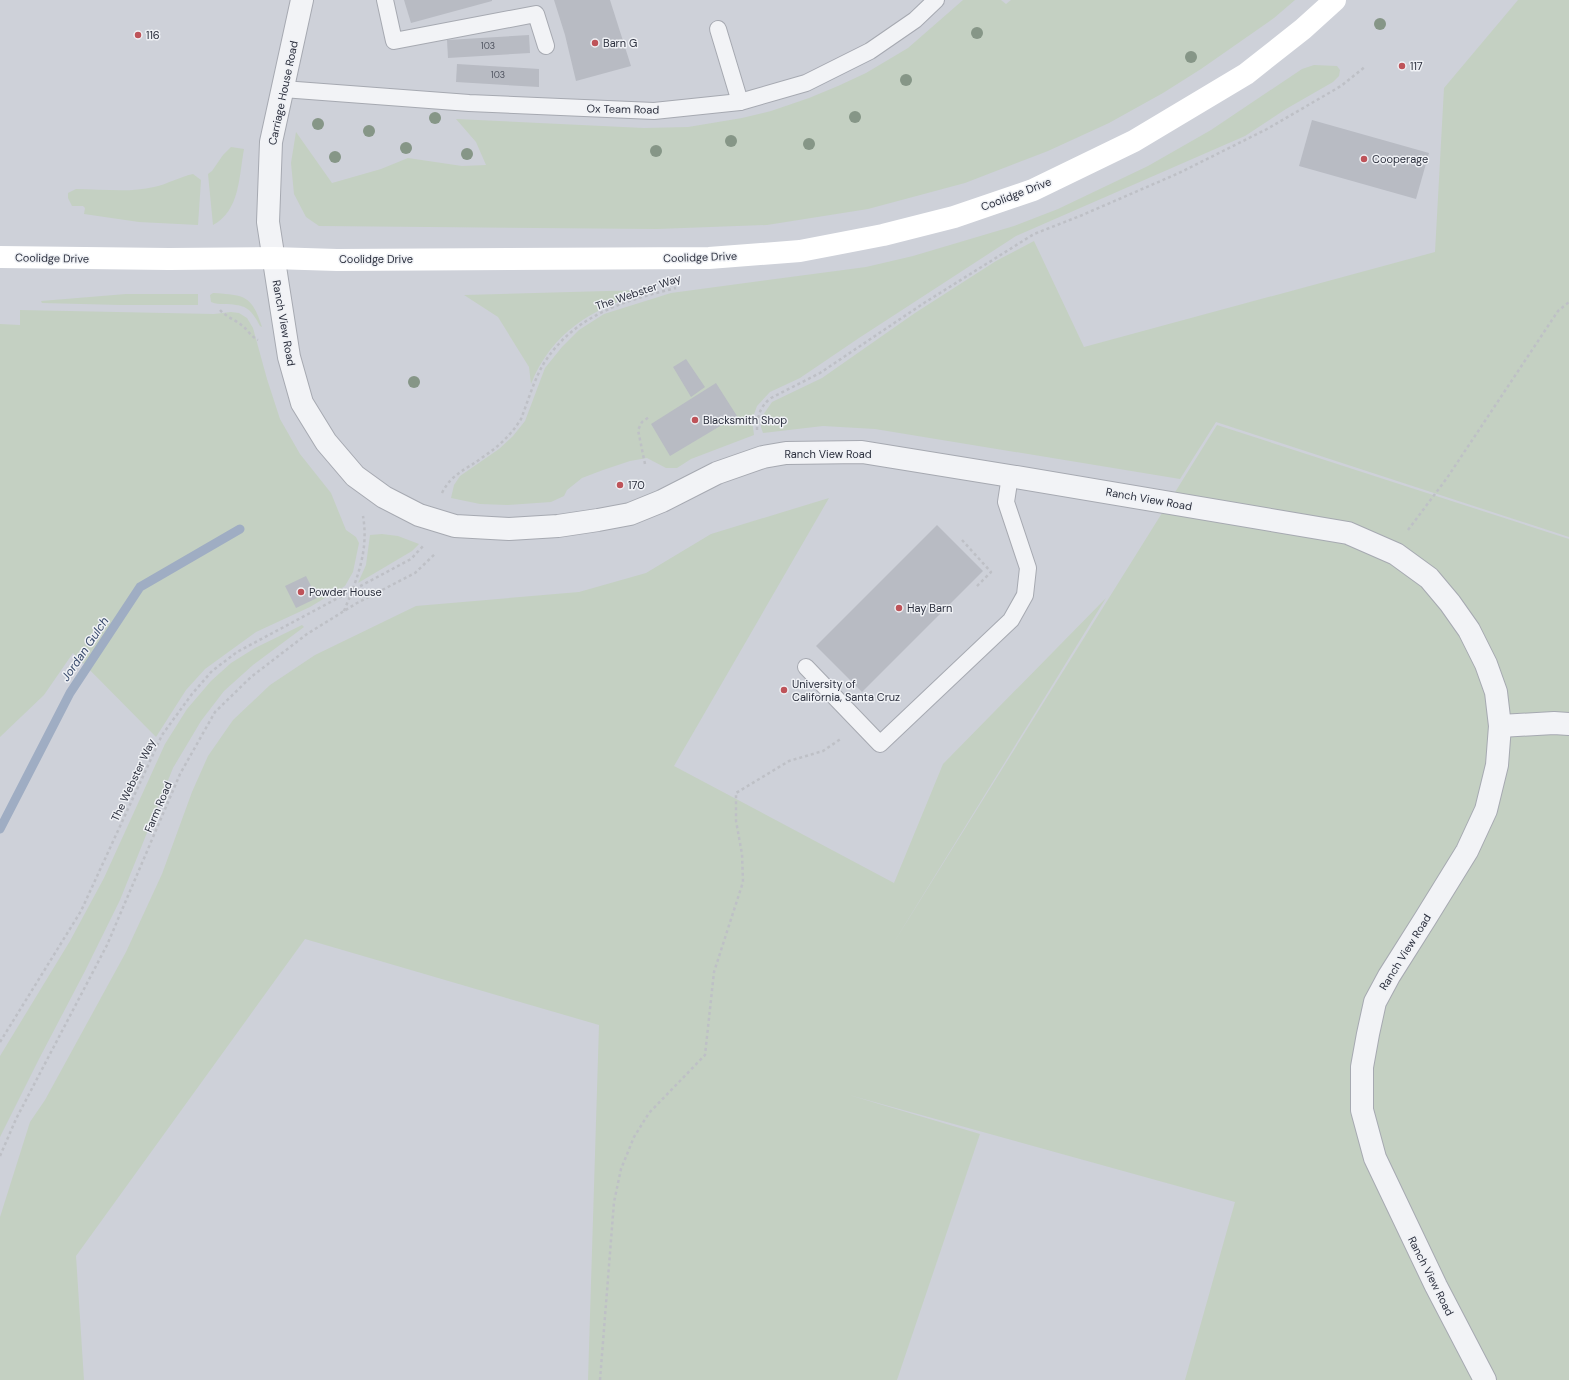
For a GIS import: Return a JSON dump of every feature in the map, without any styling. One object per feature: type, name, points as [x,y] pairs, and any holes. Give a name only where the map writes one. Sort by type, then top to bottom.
[{"type":"main road","name":"Coolidge Drive","points":[[0,257],[169,259],[273,258],[337,260],[709,258],[800,251],[883,235],[954,217],[1033,190],[1134,141],[1246,74],[1336,0]]},
{"type":"street","name":"Carriage House Road","points":[[273,258],[268,222],[271,142],[302,0]]},
{"type":"street","name":"Ranch View Road","points":[[273,258],[289,357],[302,403],[326,442],[355,476],[384,497],[419,515],[455,526],[509,529],[558,526],[598,520],[630,514],[662,501],[717,473],[763,457],[786,453],[862,452],[1348,533],[1396,554],[1429,578],[1450,603],[1469,630],[1486,664],[1496,692],[1500,726],[1498,765],[1486,810],[1467,851],[1426,919],[1389,976],[1375,1002],[1362,1067],[1362,1110],[1375,1158],[1436,1286],[1485,1380]]},
{"type":"street","points":[[1500,726],[1554,723],[1569,724]]},
{"type":"lane","points":[[384,0],[394,41],[536,14],[546,46]]},
{"type":"lane","name":"Ox Team Road","points":[[283,90],[470,103],[654,111],[740,102],[806,83],[870,51],[915,20],[936,0]]},
{"type":"lane","points":[[718,29],[740,102]]},
{"type":"lane","points":[[806,666],[880,744],[1011,620],[1025,595],[1028,568],[1006,502],[1010,476]]},
{"type":"path","points":[[758,433],[758,417],[764,404],[770,398],[820,373],[924,303],[1034,234],[1080,216],[1179,173],[1267,129],[1341,86],[1366,66]]},
{"type":"path","name":"The Webster Way","points":[[441,495],[453,477],[496,447],[510,435],[521,419],[544,364],[559,344],[571,332],[594,315],[653,293],[680,286]]},
{"type":"path","points":[[1396,554],[1406,533],[1448,478],[1558,311],[1569,302]]},
{"type":"path","points":[[220,310],[224,315],[243,326],[254,338],[261,341]]},
{"type":"path","points":[[645,464],[638,430],[642,422],[649,417]]},
{"type":"path","points":[[344,611],[361,568],[364,553],[365,539],[363,516],[358,502],[355,476]]},
{"type":"path","points":[[962,540],[991,572],[976,587]]},
{"type":"path","name":"The Webster Way","points":[[0,1042],[81,911],[162,735],[192,694],[212,671],[237,652],[411,559],[423,548],[426,543]]},
{"type":"path","name":"Farm Road","points":[[0,1156],[16,1120],[107,945],[180,774],[215,712],[251,677],[307,634],[344,611],[414,573],[436,554]]},
{"type":"path","points":[[600,1380],[614,1202],[621,1169],[634,1136],[649,1113],[705,1055],[714,972],[743,882],[742,854],[736,821],[736,793],[789,761],[823,751],[862,725]]},
{"type":"shaded area","name":"University of California, Santa Cruz","points":[[0,0],[1569,0],[1569,1380],[0,1380]]},
{"type":"green space","points":[[963,0],[1001,0],[1006,4],[1011,0],[1295,0],[1274,18],[1201,69],[1163,93],[1109,123],[1048,151],[965,183],[868,209],[767,225],[657,229],[319,226],[306,217],[294,194],[291,163],[296,132],[332,183],[381,169],[408,158],[462,166],[486,165],[476,142],[456,119],[644,128],[688,127],[742,118],[771,111],[809,98],[866,73],[908,48]]},
{"type":"green space","points":[[1518,0],[1569,0],[1569,537],[1216,422],[1180,479],[875,429],[823,426],[763,433],[761,418],[772,402],[822,378],[915,313],[996,261],[1034,241],[1084,347],[1435,252],[1444,88]]},
{"type":"green space","points":[[1314,65],[1337,66],[1340,70],[1339,76],[1333,82],[1286,109],[1245,136],[1016,236],[800,378],[770,392],[757,406],[752,420],[754,435],[691,459],[677,468],[666,468],[647,458],[630,461],[582,478],[567,490],[564,496],[551,502],[508,505],[480,504],[451,498],[454,485],[460,476],[499,449],[513,436],[525,421],[545,368],[562,347],[579,330],[604,314],[671,293],[866,267],[913,256],[1014,226],[1058,209],[1148,166],[1211,130],[1302,69]]},
{"type":"green space","points":[[231,147],[244,149],[237,192],[229,211],[222,219],[213,225],[208,174]]},
{"type":"green space","points":[[193,174],[201,180],[198,225],[139,222],[84,214],[85,208],[83,206],[72,206],[68,198],[68,193],[76,189],[145,189],[159,186]]},
{"type":"green space","points":[[643,290],[643,293],[624,299],[607,307],[576,325],[550,350],[531,384],[529,367],[498,317],[464,295]]},
{"type":"green space","points":[[213,293],[239,296],[245,299],[254,308],[262,327],[250,311],[242,306],[211,302],[210,295]]},
{"type":"green space","points":[[126,294],[198,294],[198,305],[120,305],[42,303],[41,301]]},
{"type":"green space","points":[[20,310],[214,314],[231,312],[239,313],[247,318],[253,328],[280,419],[300,454],[331,493],[346,530],[356,537],[359,543],[353,572],[345,586],[310,607],[256,632],[205,669],[186,690],[156,737],[73,653],[44,695],[0,737],[0,324],[20,325]]},
{"type":"green space","points":[[1217,425],[1569,539],[1569,1380],[1185,1380],[1235,1202],[849,1095],[980,1134],[897,1380],[588,1380],[599,1025],[305,939],[76,1256],[84,1380],[0,1380],[0,1217],[30,1122],[45,1100],[126,952],[162,874],[192,792],[208,756],[233,720],[270,685],[315,655],[416,606],[579,592],[646,573],[711,534],[829,498],[674,766],[894,883],[943,764],[1106,598],[891,947]]},
{"type":"green space","points":[[382,534],[398,536],[419,544],[412,551],[358,583],[366,565],[370,535]]},
{"type":"green space","points":[[302,625],[304,627],[253,665],[224,691],[201,721],[173,768],[120,900],[0,1137],[0,1056],[70,941],[104,878],[165,744],[187,709],[211,681],[231,663],[255,648]]},
{"type":"building","points":[[404,0],[492,0],[492,1],[411,23]]},
{"type":"building","name":"Barn G","points":[[554,0],[610,0],[631,66],[576,81],[565,35]]},
{"type":"building","points":[[529,35],[530,53],[448,58],[447,40]]},
{"type":"building","points":[[457,64],[539,69],[539,87],[456,82]]},
{"type":"building","name":"Cooperage","points":[[1312,120],[1429,153],[1416,199],[1299,166]]},
{"type":"building","points":[[686,359],[705,387],[691,397],[673,367]]},
{"type":"building","name":"Blacksmith Shop","points":[[716,383],[737,416],[670,456],[651,424]]},
{"type":"building","name":"Hay Barn","points":[[937,525],[983,571],[862,692],[816,646]]},
{"type":"building","name":"Powder House","points":[[306,576],[317,598],[296,608],[285,586]]},
{"type":"waterway","name":"Jordan Gulch","points":[[0,829],[70,693],[140,587],[240,529]]},
{"type":"place","name":"116","points":[[138,35]]},
{"type":"place","name":"Barn G","points":[[595,43]]},
{"type":"place","name":"117","points":[[1402,66]]},
{"type":"place","name":"Cooperage","points":[[1364,159]]},
{"type":"place","name":"Blacksmith Shop","points":[[695,420]]},
{"type":"place","name":"170","points":[[620,485]]},
{"type":"place","name":"Powder House","points":[[301,592]]},
{"type":"place","name":"Hay Barn","points":[[899,608]]},
{"type":"place","name":"University of California, Santa Cruz","points":[[784,690]]}]
